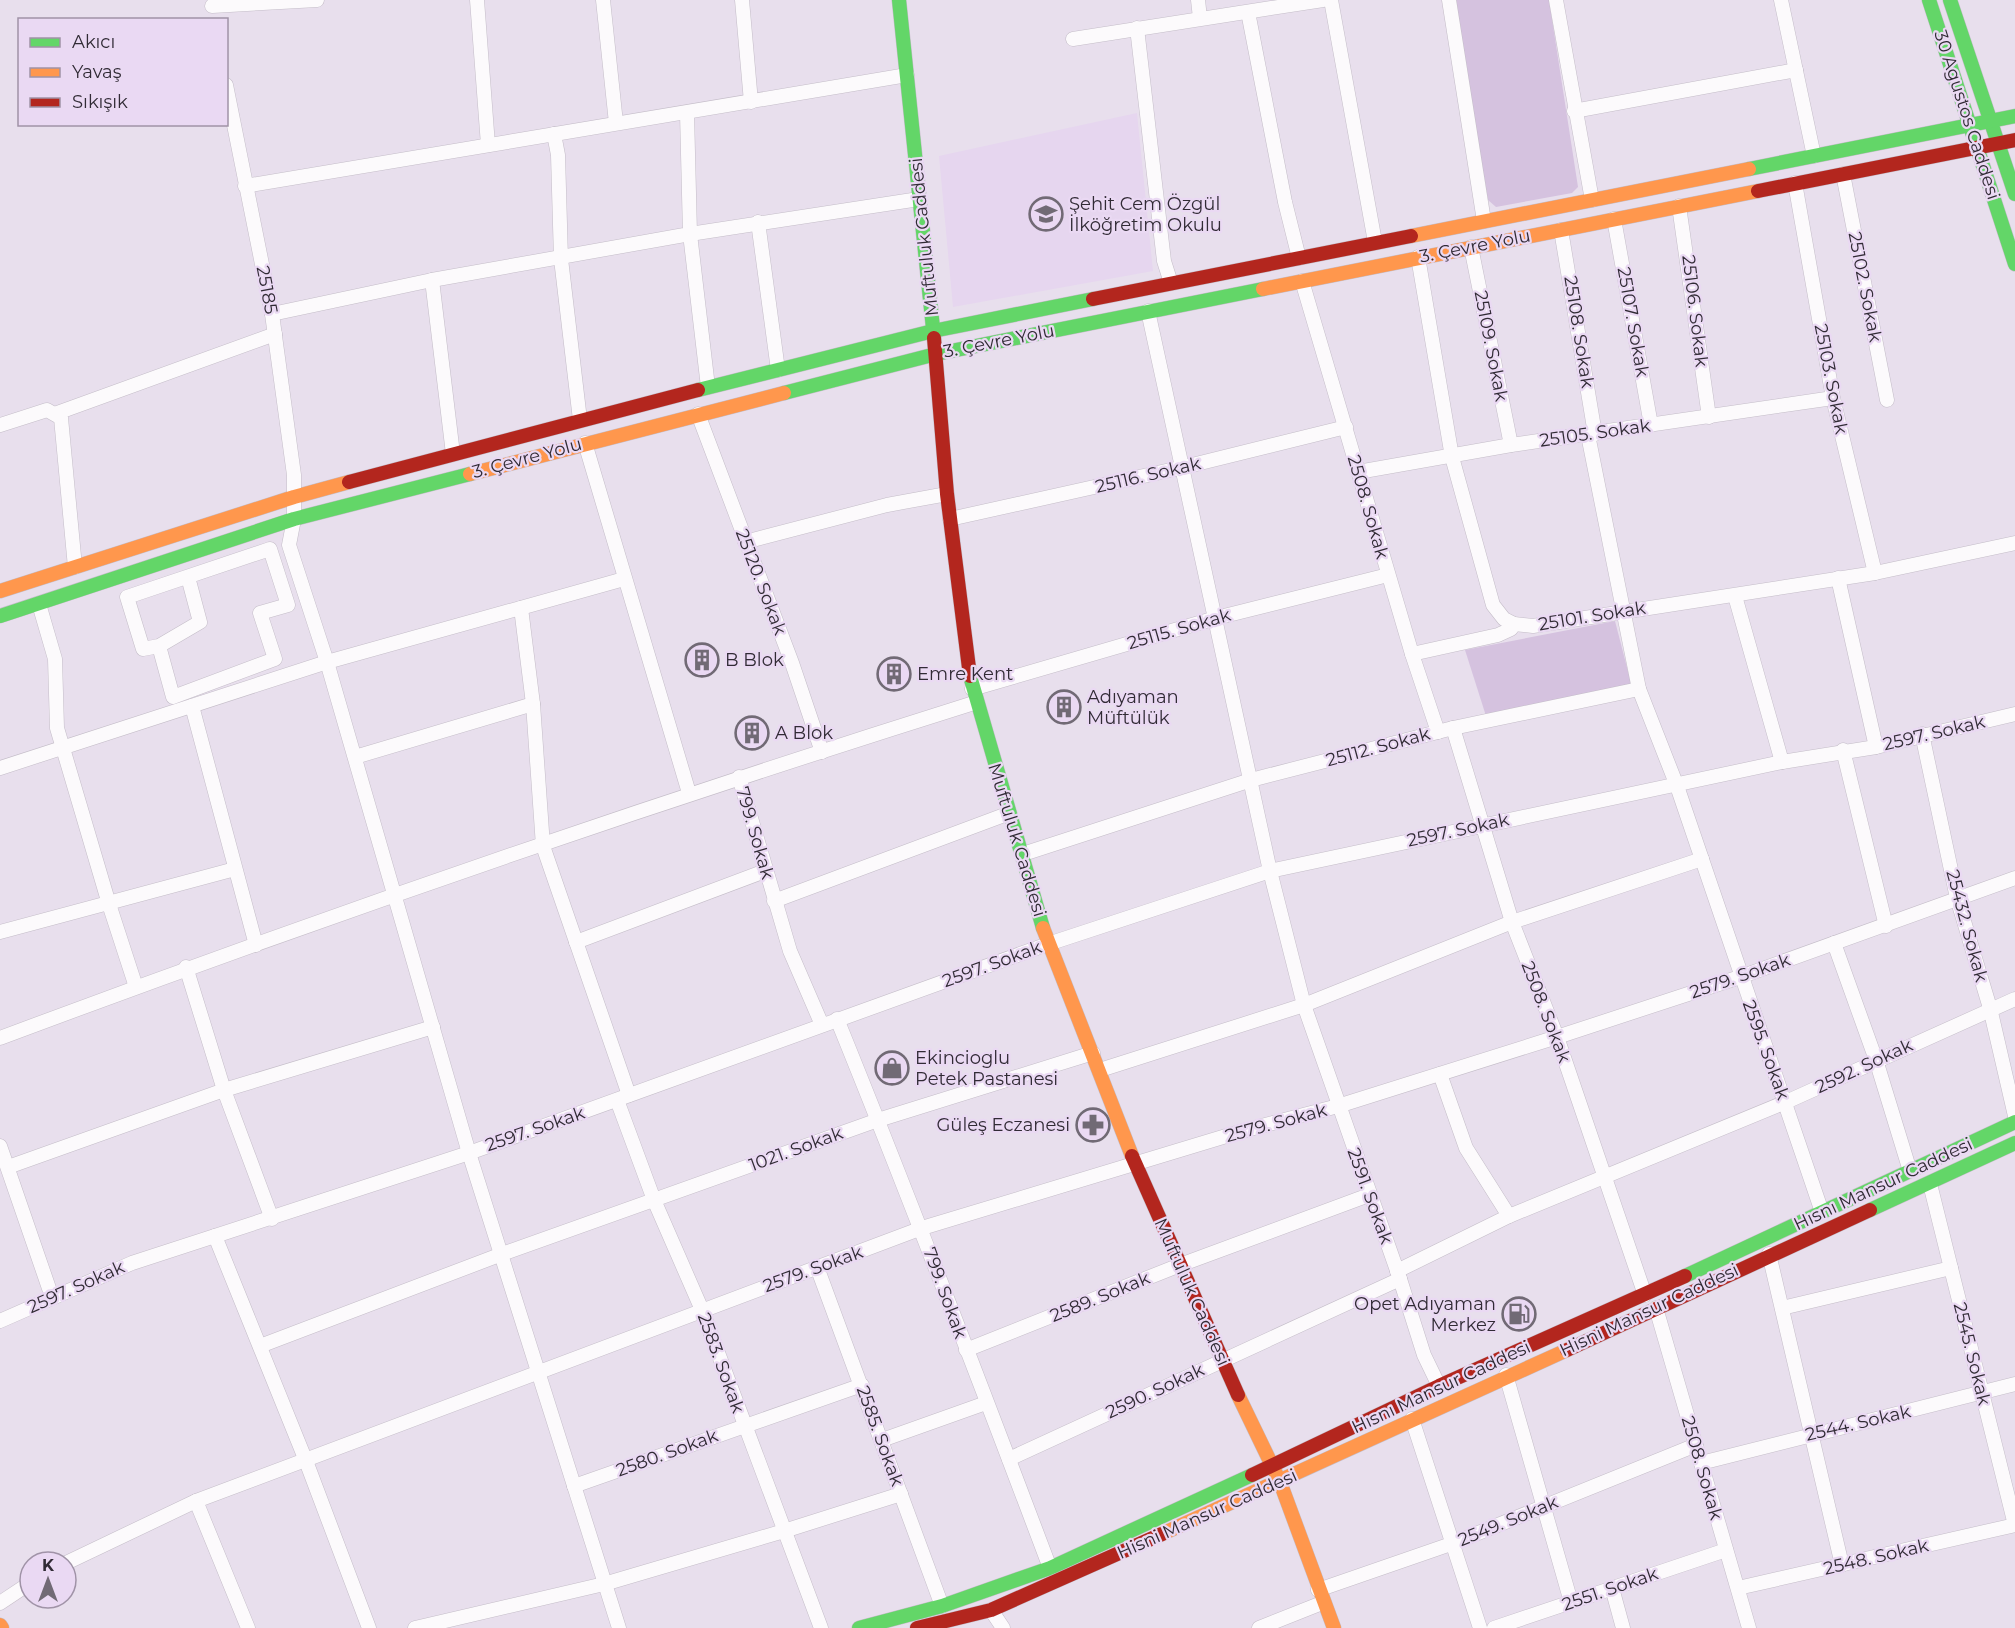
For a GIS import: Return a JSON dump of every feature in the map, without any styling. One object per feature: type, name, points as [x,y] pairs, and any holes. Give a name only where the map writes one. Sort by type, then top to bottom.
[{"type":"main road","name":"Muftuluk Caddesi","points":[[899,0],[936,354],[947,494],[975,695],[1007,814],[1023,854],[1048,944],[1135,1162],[1222,1361],[1280,1482],[1320,1596],[1334,1628]]},
{"type":"main road","name":"30 Agustos Caddesi","points":[[1929,0],[2015,264]]},
{"type":"main road","name":"30 Agustos Caddesi","points":[[1950,0],[2000,143],[2015,194]]},
{"type":"main road","name":"3. Çevre Yolu","points":[[0,591],[294,497],[580,420],[933,331],[2015,116]]},
{"type":"main road","name":"3. Çevre Yolu","points":[[0,616],[294,519],[936,354],[2015,140]]},
{"type":"main road","name":"Hısnı Mansur Caddesi","points":[[859,1628],[942,1606],[1050,1568],[1273,1466],[1439,1386],[1645,1295],[2015,1122]]},
{"type":"main road","name":"Hisni Mansur Caddesi","points":[[917,1628],[991,1610],[1280,1482],[1506,1375],[1656,1308],[1769,1254],[1930,1184],[2015,1143]]},
{"type":"street","points":[[212,8],[317,0]]},
{"type":"street","points":[[477,0],[488,145]]},
{"type":"street","points":[[603,0],[616,123]]},
{"type":"street","points":[[742,0],[751,102]]},
{"type":"street","points":[[1198,0],[1200,18]]},
{"type":"street","points":[[1331,0],[1375,242]]},
{"type":"street","points":[[1449,0],[1484,221]]},
{"type":"street","points":[[1556,0],[1574,111],[1592,200]]},
{"type":"street","points":[[1781,0],[1814,156]]},
{"type":"street","points":[[1073,39],[1315,1]]},
{"type":"street","points":[[1248,12],[1285,202],[1299,258]]},
{"type":"street","points":[[1137,28],[1164,261],[1171,283]]},
{"type":"street","points":[[1574,111],[1796,70]]},
{"type":"street","points":[[245,186],[907,75]]},
{"type":"street","name":"25185","points":[[228,96],[275,334],[294,475],[294,519],[289,545],[327,662],[469,1153],[619,1628]]},
{"type":"street","points":[[687,113],[690,234],[708,387]]},
{"type":"street","points":[[554,134],[558,155],[561,259],[580,420]]},
{"type":"street","name":"25102. Sokak","points":[[1842,174],[1887,400]]},
{"type":"street","name":"25103. Sokak","points":[[1795,183],[1833,399],[1875,573]]},
{"type":"street","points":[[272,314],[432,280],[561,259],[690,234],[919,199]]},
{"type":"street","name":"25106. Sokak","points":[[1679,206],[1709,417]]},
{"type":"street","name":"25107. Sokak","points":[[1614,219],[1651,425]]},
{"type":"street","points":[[758,222],[778,370]]},
{"type":"street","name":"25108. Sokak","points":[[1561,230],[1591,434],[1639,689]]},
{"type":"street","name":"25109. Sokak","points":[[1471,248],[1511,445]]},
{"type":"street","name":"25101. Sokak","points":[[1418,257],[1452,457],[1493,605],[1503,619],[1514,624],[1533,626],[1623,610],[1735,596],[1875,573],[2015,543]]},
{"type":"street","points":[[432,280],[453,454]]},
{"type":"street","name":"2508. Sokak","points":[[1302,281],[1388,575],[1438,732]]},
{"type":"street","name":"2591. Sokak","points":[[1148,311],[1184,467],[1270,871],[1304,1005],[1399,1275],[1424,1355],[1439,1386]]},
{"type":"street","points":[[0,425],[47,410],[57,413],[275,334]]},
{"type":"street","name":"25105. Sokak","points":[[1358,472],[1511,445],[1833,399]]},
{"type":"street","points":[[57,413],[63,423],[75,567]]},
{"type":"street","name":"25120. Sokak","points":[[698,414],[792,663],[822,752]]},
{"type":"street","name":"25116. Sokak","points":[[950,519],[1184,467],[1346,427]]},
{"type":"street","points":[[585,443],[689,793]]},
{"type":"street","points":[[745,542],[887,505],[947,494]]},
{"type":"street","points":[[159,645],[173,697],[243,673],[275,659],[260,613],[288,605],[270,549],[127,597],[143,649],[159,645],[200,622],[188,577]]},
{"type":"street","name":"25115. Sokak","points":[[0,1038],[186,967],[543,846],[689,793],[822,752],[975,695],[1216,618],[1388,575]]},
{"type":"street","points":[[1838,578],[1876,747]]},
{"type":"street","points":[[0,768],[327,662],[624,579]]},
{"type":"street","points":[[1735,596],[1782,762]]},
{"type":"street","points":[[39,604],[55,658],[55,715],[62,748],[108,904],[136,987]]},
{"type":"street","name":"2583. Sokak","points":[[521,608],[533,704],[543,846],[576,942],[654,1200],[702,1310],[743,1425],[822,1628]]},
{"type":"street","points":[[1412,654],[1498,635],[1511,629],[1514,624]]},
{"type":"street","points":[[243,673],[247,688]]},
{"type":"street","points":[[1639,689],[1677,786]]},
{"type":"street","name":"25112. Sokak","points":[[1023,854],[1251,780],[1454,728],[1639,689]]},
{"type":"street","points":[[355,758],[533,704]]},
{"type":"street","points":[[192,706],[256,945]]},
{"type":"street","name":"2597. Sokak","points":[[0,1321],[132,1263],[469,1153],[1048,944],[1270,871],[1482,824],[1677,786],[1782,762],[1843,750],[1876,747],[1922,734],[2015,714]]},
{"type":"street","name":"2508. Sokak","points":[[1454,728],[1512,922],[1557,1037],[1645,1295]]},
{"type":"street","name":"25432. Sokak","points":[[1922,734],[1957,898],[1990,1008],[2015,1116]]},
{"type":"street","points":[[1843,750],[1886,926]]},
{"type":"street","name":"799. Sokak","points":[[739,777],[790,951],[822,1025]]},
{"type":"street","name":"2595. Sokak","points":[[1677,786],[1740,977],[1786,1102],[1822,1212]]},
{"type":"street","points":[[774,902],[1007,814]]},
{"type":"street","points":[[1100,1070],[1304,1005],[1512,922],[1702,859]]},
{"type":"street","points":[[0,932],[235,869]]},
{"type":"street","points":[[576,942],[765,871]]},
{"type":"street","name":"2579. Sokak","points":[[78,1557],[196,1501],[922,1228],[1135,1162],[1338,1106],[1557,1037],[1740,977],[2015,878]]},
{"type":"street","points":[[1834,943],[1876,1060],[1910,1171]]},
{"type":"street","points":[[186,967],[224,1090],[272,1219]]},
{"type":"street","name":"2592. Sokak","points":[[1509,1216],[1786,1102],[1990,1008],[2015,999]]},
{"type":"street","name":"799. Sokak","points":[[837,1019],[922,1228],[966,1350],[1050,1568]]},
{"type":"street","points":[[8,1167],[224,1090],[433,1027]]},
{"type":"street","name":"1021. Sokak","points":[[260,1346],[502,1254],[878,1120],[1093,1053]]},
{"type":"street","points":[[1440,1074],[1466,1148],[1509,1216]]},
{"type":"street","points":[[0,1146],[52,1298]]},
{"type":"street","name":"2545. Sokak","points":[[1930,1184],[2015,1525]]},
{"type":"street","name":"2589. Sokak","points":[[966,1350],[1180,1265],[1370,1195]]},
{"type":"street","name":"2590. Sokak","points":[[1009,1459],[1222,1361],[1399,1275],[1509,1216]]},
{"type":"street","points":[[215,1236],[306,1461],[369,1628]]},
{"type":"street","points":[[1769,1254],[1842,1565]]},
{"type":"street","name":"2585. Sokak","points":[[817,1267],[942,1606]]},
{"type":"street","points":[[1782,1308],[1951,1268]]},
{"type":"street","name":"2508. Sokak","points":[[1656,1308],[1749,1628]]},
{"type":"street","points":[[1506,1375],[1571,1602]]},
{"type":"street","name":"2544. Sokak","points":[[1701,1463],[1812,1433],[1982,1394],[2015,1384]]},
{"type":"street","name":"2580. Sokak","points":[[574,1486],[862,1385]]},
{"type":"street","points":[[882,1440],[986,1403]]},
{"type":"street","points":[[1412,1419],[1451,1545],[1480,1628]]},
{"type":"street","name":"2549. Sokak","points":[[1259,1628],[1320,1596],[1696,1445]]},
{"type":"street","points":[[415,1628],[604,1584],[784,1532],[901,1494]]},
{"type":"street","points":[[196,1501],[248,1628]]},
{"type":"street","name":"2548. Sokak","points":[[1738,1588],[2015,1525]]},
{"type":"street","name":"2551. Sokak","points":[[1494,1628],[1726,1550]]},
{"type":"street","points":[[1612,1588],[1623,1628]]},
{"type":"street","points":[[0,1603],[18,1591]]},
{"type":"street","points":[[991,1610],[1003,1628]]},
{"type":"shaded area","points":[[1454,0],[1549,0],[1578,187],[1572,193],[1496,207],[1488,200]]},
{"type":"shaded area","name":"Şehit Cem Özgül İlköğretim Okulu","points":[[1137,113],[1153,271],[953,307],[939,156]]},
{"type":"shaded area","points":[[1615,621],[1632,687],[1486,716],[1465,650]]},
{"type":"traffic: fast","points":[[899,0],[934,338]]},
{"type":"traffic: fast","points":[[1929,0],[2015,264]]},
{"type":"traffic: fast","points":[[1950,0],[2015,194]]},
{"type":"traffic: fast","points":[[1749,169],[2015,116]]},
{"type":"traffic: fast","points":[[784,393],[936,354],[1263,289]]},
{"type":"traffic: fast","points":[[698,390],[933,331],[1093,299]]},
{"type":"traffic: fast","points":[[0,616],[294,519],[470,474]]},
{"type":"traffic: fast","points":[[970,676],[1043,928]]},
{"type":"traffic: fast","points":[[1685,1276],[2015,1122]]},
{"type":"traffic: fast","points":[[1870,1210],[2015,1143]]},
{"type":"traffic: fast","points":[[859,1628],[942,1606],[1050,1568],[1252,1475]]},
{"type":"traffic: slow","points":[[1411,236],[1749,169]]},
{"type":"traffic: slow","points":[[1263,289],[1758,191]]},
{"type":"traffic: slow","points":[[470,474],[784,393]]},
{"type":"traffic: slow","points":[[0,591],[294,497],[349,482]]},
{"type":"traffic: slow","points":[[1043,928],[1132,1156]]},
{"type":"traffic: slow","points":[[1162,1534],[1567,1350]]},
{"type":"traffic: slow","points":[[1238,1395],[1280,1482],[1334,1628]]},
{"type":"traffic: jam","points":[[1758,191],[2015,140]]},
{"type":"traffic: jam","points":[[1093,299],[1411,236]]},
{"type":"traffic: jam","points":[[934,338],[947,494],[970,676]]},
{"type":"traffic: jam","points":[[349,482],[698,390]]},
{"type":"traffic: jam","points":[[1132,1156],[1238,1395]]},
{"type":"traffic: jam","points":[[1567,1350],[1870,1210]]},
{"type":"traffic: jam","points":[[1252,1475],[1439,1386],[1685,1276]]},
{"type":"traffic: jam","points":[[917,1628],[991,1610],[1162,1534]]},
{"type":"place","name":"Şehit Cem Özgül İlköğretim Okulu","points":[[1046,214]]},
{"type":"place","name":"B Blok","points":[[702,660]]},
{"type":"place","name":"Emre Kent","points":[[894,674]]},
{"type":"place","name":"Adıyaman Müftülük","points":[[1064,707]]},
{"type":"place","name":"A Blok","points":[[752,733]]},
{"type":"place","name":"Ekincioglu Petek Pastanesi","points":[[892,1068]]},
{"type":"place","name":"Güleş Eczanesi","points":[[1093,1125]]},
{"type":"place","name":"Opet Adıyaman Merkez","points":[[1519,1314]]}]
